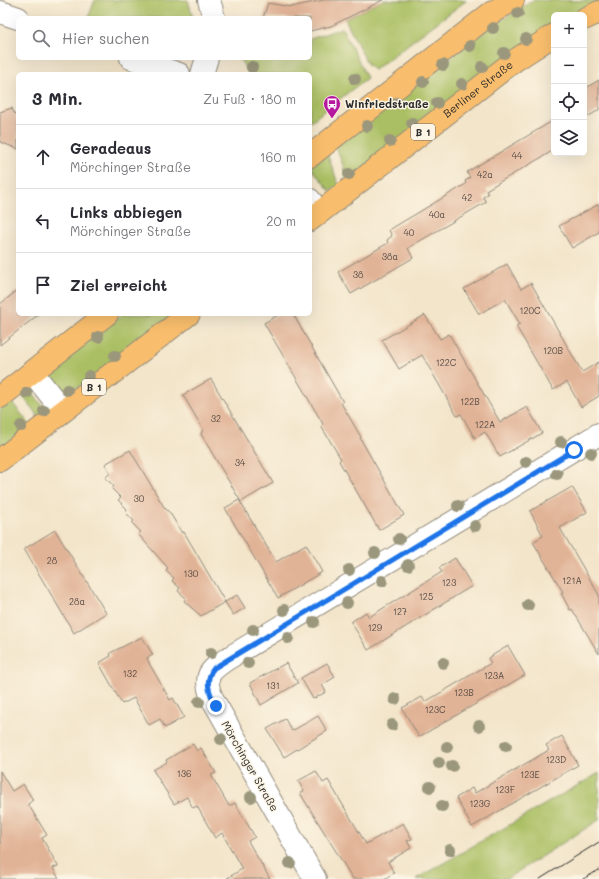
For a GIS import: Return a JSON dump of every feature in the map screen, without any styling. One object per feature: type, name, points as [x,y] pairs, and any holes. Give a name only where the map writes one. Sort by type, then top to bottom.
[{"type":"main road","points":[[312,154],[491,13],[513,0]]},
{"type":"main road","points":[[587,18],[599,12]]},
{"type":"main road","name":"Berliner Straße","points":[[313,211],[514,61],[551,37]]},
{"type":"main road","points":[[0,397],[104,316]]},
{"type":"main road","name":"B 1","points":[[0,460],[186,316]]},
{"type":"street","points":[[209,0],[213,16]]},
{"type":"street","points":[[0,12],[16,17]]},
{"type":"street","points":[[137,60],[173,72]]},
{"type":"street","points":[[203,72],[206,60]]},
{"type":"street","points":[[32,372],[63,411]]},
{"type":"street","name":"Mörchinger Straße","points":[[315,879],[212,698],[208,689],[208,677],[210,672],[240,651],[599,434]]},
{"type":"green space","points":[[95,0],[188,0],[192,16],[89,16]]},
{"type":"green space","points":[[383,0],[467,0],[374,70],[368,65],[345,19]]},
{"type":"green space","points":[[533,0],[599,1],[578,12],[551,12],[551,26],[348,179],[336,146],[488,29]]},
{"type":"green space","points":[[342,28],[367,78],[312,120],[312,72],[248,72],[240,60],[312,60],[312,38]]},
{"type":"green space","points":[[327,153],[339,186],[330,191],[313,170],[312,165]]},
{"type":"green space","points":[[120,316],[172,316],[65,397],[46,374]]},
{"type":"green space","points":[[25,390],[29,390],[46,409],[47,413],[40,419],[21,394]]},
{"type":"green space","points":[[11,401],[31,426],[0,450],[0,410]]},
{"type":"green space","points":[[599,773],[599,820],[506,879],[416,879]]},
{"type":"building","points":[[324,0],[383,0],[331,26],[312,31],[312,16],[264,16],[268,3],[291,7]]},
{"type":"building","points":[[599,80],[599,110],[587,117],[587,87]]},
{"type":"building","points":[[12,108],[14,113],[16,114],[16,148],[0,142],[0,112]]},
{"type":"building","points":[[551,122],[551,152],[486,190],[488,194],[483,197],[486,202],[408,248],[413,258],[351,294],[338,272],[388,243],[387,240],[392,236],[389,230],[466,184],[465,181],[470,178],[467,172]]},
{"type":"building","points":[[599,204],[599,232],[572,248],[559,226]]},
{"type":"building","points":[[507,264],[521,289],[531,283],[582,372],[599,362],[599,396],[581,407],[567,382],[553,390],[516,326],[520,324],[505,299],[479,314],[464,289]]},
{"type":"building","points":[[16,292],[16,316],[36,316],[0,345],[0,304]]},
{"type":"building","points":[[425,315],[440,339],[449,334],[500,422],[527,407],[542,433],[500,457],[485,432],[475,438],[461,414],[457,416],[422,355],[399,369],[382,340]]},
{"type":"building","points":[[276,316],[294,316],[343,402],[341,403],[361,437],[360,438],[404,515],[379,530],[339,461],[341,459],[321,426],[323,424],[264,323]]},
{"type":"building","points":[[211,379],[273,483],[241,502],[201,434],[203,429],[183,395]]},
{"type":"building","points":[[130,450],[164,507],[170,513],[182,533],[184,532],[225,602],[201,616],[184,601],[186,598],[178,591],[180,588],[172,581],[174,578],[166,571],[168,568],[138,534],[141,532],[132,523],[134,521],[125,512],[127,509],[118,500],[121,498],[112,489],[114,486],[105,478],[110,473],[105,464]]},
{"type":"building","points":[[572,487],[587,512],[560,528],[599,595],[599,654],[572,609],[570,610],[561,593],[563,592],[533,542],[543,536],[530,511]]},
{"type":"building","points":[[239,500],[276,562],[306,544],[322,572],[278,598],[225,508]]},
{"type":"building","points":[[55,530],[106,613],[74,633],[24,549]]},
{"type":"building","points":[[455,558],[472,586],[368,650],[351,622],[366,612],[369,617],[442,572],[439,568]]},
{"type":"building","points":[[237,595],[245,608],[233,615],[225,602]]},
{"type":"building","points":[[142,637],[153,655],[147,658],[150,665],[170,700],[173,698],[184,717],[165,728],[160,719],[149,725],[134,698],[122,704],[99,663],[111,656],[110,653]]},
{"type":"building","points":[[508,646],[525,675],[419,737],[402,708],[422,697],[425,702],[491,663],[488,658]]},
{"type":"building","points":[[286,663],[298,683],[261,705],[250,683]]},
{"type":"building","points":[[327,663],[335,677],[322,685],[326,692],[313,699],[301,678]]},
{"type":"building","points":[[318,716],[327,731],[284,757],[267,729],[285,719],[292,731]]},
{"type":"building","points":[[562,736],[578,765],[472,827],[456,798],[472,788],[475,793],[549,750],[546,745]]},
{"type":"building","points":[[193,744],[197,751],[201,748],[216,773],[211,775],[229,806],[235,803],[255,837],[248,841],[270,879],[226,879],[242,869],[222,833],[215,838],[197,806],[193,808],[187,797],[174,804],[153,770],[167,762],[166,760]]},
{"type":"building","points":[[0,771],[12,791],[23,784],[33,800],[28,804],[47,835],[42,838],[58,866],[53,868],[59,879],[0,879]]},
{"type":"building","points":[[316,771],[323,783],[328,780],[366,844],[403,823],[412,839],[407,841],[411,848],[388,862],[394,873],[384,879],[353,879],[300,793],[304,791],[298,781]]},
{"type":"tram line","points":[[540,879],[599,842]]},
{"type":"tram line","points":[[583,879],[599,870]]},
{"type":"place","name":"Winfriedstraße","points":[[332,119]]},
{"type":"route","points":[[216,706],[208,689],[208,677],[214,668],[574,450]]}]
